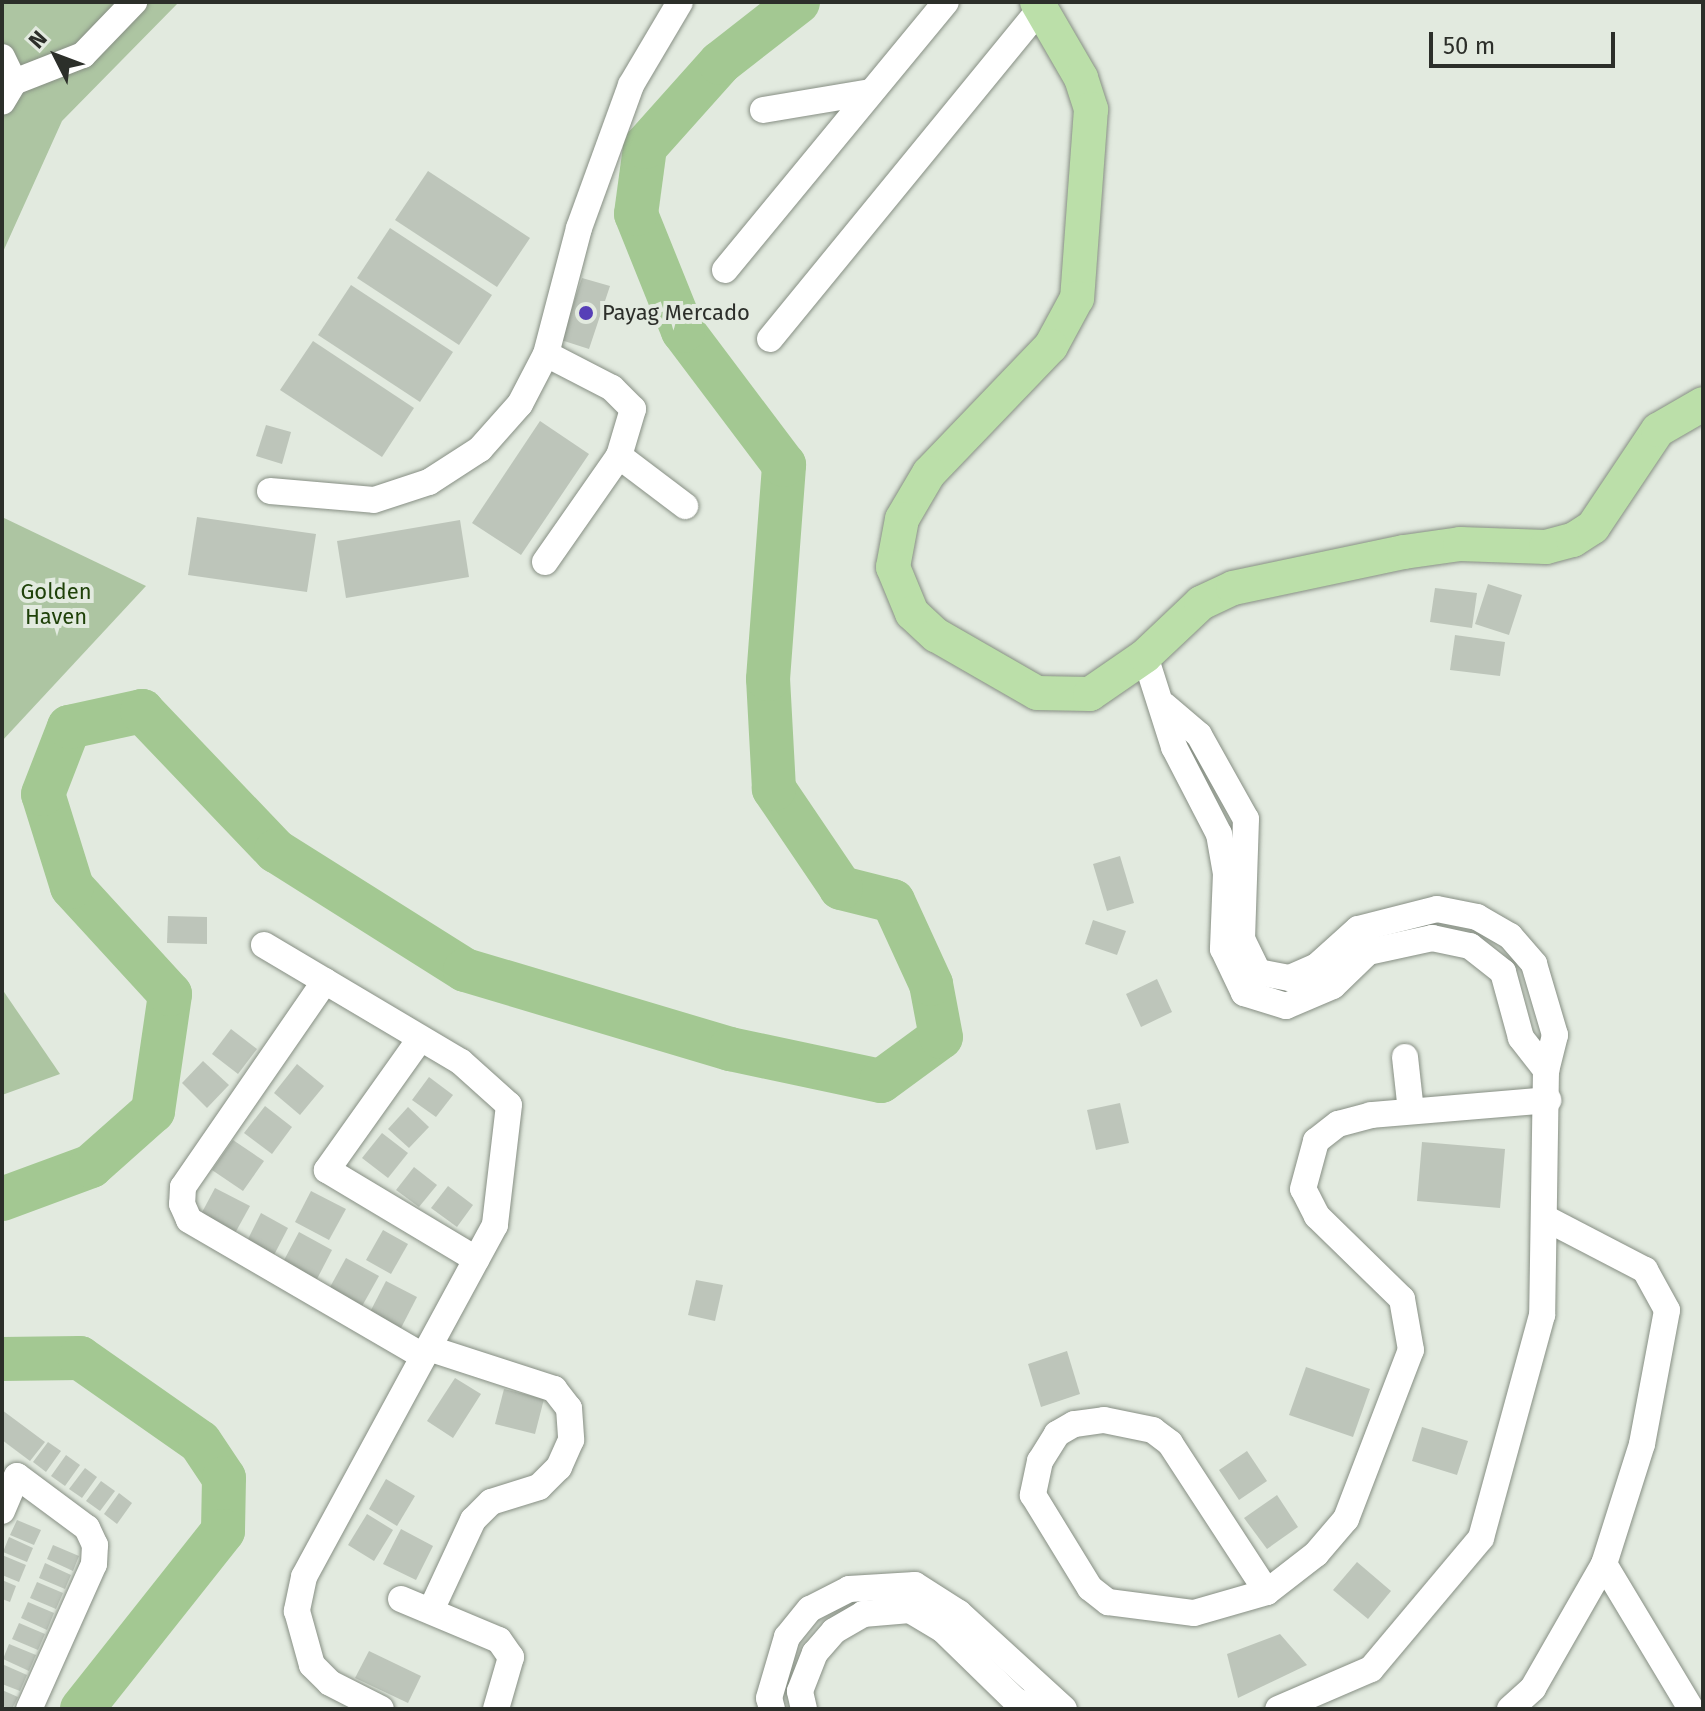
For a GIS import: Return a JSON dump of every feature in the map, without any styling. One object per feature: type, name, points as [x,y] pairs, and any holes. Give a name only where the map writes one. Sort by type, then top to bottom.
[{"type":"main road","points":[[1039,6],[1081,78],[1091,109],[1077,298],[1051,346],[929,473],[902,519],[893,567],[912,613],[928,628],[1037,693],[1090,694],[1145,656],[1201,603],[1276,576],[1460,544],[1546,547],[1573,540],[1593,527],[1658,430],[1703,404]]},
{"type":"street","points":[[2,57],[8,92],[83,55],[134,2]]},
{"type":"street","points":[[270,491],[374,500],[429,482],[480,449],[520,404],[546,354],[579,228],[631,85],[680,2]]},
{"type":"street","points":[[725,270],[946,2]]},
{"type":"street","points":[[770,339],[1039,6]]},
{"type":"street","points":[[763,110],[870,92]]},
{"type":"street","points":[[545,562],[619,456],[633,409],[602,382],[546,354]]},
{"type":"street","points":[[619,456],[685,506]]},
{"type":"street","points":[[1145,656],[1164,705],[1174,747],[1219,834],[1226,873],[1223,949],[1244,993],[1286,1006],[1333,986],[1368,952],[1432,938],[1470,946],[1503,972],[1521,1038],[1546,1070]]},
{"type":"street","points":[[1164,705],[1199,735],[1246,819],[1242,939],[1258,972],[1290,978],[1317,966],[1358,929],[1437,909],[1477,917],[1510,936],[1534,964],[1555,1035],[1546,1070],[1547,1219],[1542,1315],[1481,1538],[1371,1669],[1278,1709]]},
{"type":"street","points":[[1219,834],[1246,819]]},
{"type":"street","points":[[264,945],[461,1062],[509,1105],[495,1225],[304,1577],[297,1611],[312,1665],[330,1683],[381,1709]]},
{"type":"street","points":[[325,981],[183,1187],[182,1204],[189,1220],[426,1352],[554,1389],[569,1408],[571,1440],[559,1467],[539,1487],[491,1502],[473,1520],[432,1608]]},
{"type":"street","points":[[420,1039],[327,1170],[476,1259]]},
{"type":"street","points":[[1405,1057],[1411,1111]]},
{"type":"street","points":[[1267,1592],[1170,1443],[1134,1423],[1104,1420],[1057,1434],[1040,1461],[1033,1495],[1099,1595],[1131,1609],[1194,1613],[1267,1592],[1316,1554],[1346,1519],[1411,1350],[1402,1299],[1317,1216],[1303,1189],[1305,1166],[1316,1141],[1338,1124],[1411,1111],[1548,1100]]},
{"type":"street","points":[[1510,1709],[1533,1688],[1604,1564],[1642,1444],[1667,1310],[1645,1270],[1547,1219]]},
{"type":"street","points":[[2,1511],[17,1476],[87,1528],[95,1545],[94,1564],[29,1709]]},
{"type":"street","points":[[1604,1564],[1691,1709]]},
{"type":"street","points":[[772,1709],[769,1698],[787,1637],[810,1609],[849,1589],[915,1585],[959,1613],[1064,1709]]},
{"type":"street","points":[[401,1599],[432,1608],[499,1640],[511,1657],[496,1709]]},
{"type":"street","points":[[804,1709],[800,1691],[815,1653],[834,1631],[863,1614],[910,1610],[943,1630],[1016,1701],[1038,1709]]},
{"type":"green space","points":[[2,2],[179,2],[62,121],[2,254]]},
{"type":"green space","name":"Golden Haven","points":[[2,517],[146,586],[2,741]]},
{"type":"green space","points":[[2,989],[60,1074],[2,1095]]},
{"type":"building","points":[[428,171],[530,238],[497,287],[395,220]]},
{"type":"building","points":[[390,228],[492,295],[459,345],[357,278]]},
{"type":"building","name":"Payag Mercado","points":[[582,278],[610,286],[589,349],[561,340]]},
{"type":"building","points":[[351,285],[453,352],[420,402],[318,335]]},
{"type":"building","points":[[313,341],[414,408],[382,457],[280,390]]},
{"type":"building","points":[[540,421],[589,454],[521,555],[472,523]]},
{"type":"building","points":[[266,425],[291,432],[282,464],[256,456]]},
{"type":"building","points":[[197,517],[316,534],[307,592],[188,575]]},
{"type":"building","points":[[460,520],[469,577],[346,598],[337,541]]},
{"type":"building","points":[[1488,584],[1522,595],[1509,635],[1475,624]]},
{"type":"building","points":[[1435,588],[1477,593],[1472,628],[1430,622]]},
{"type":"building","points":[[1455,635],[1505,642],[1500,676],[1450,670]]},
{"type":"building","points":[[1120,856],[1134,903],[1107,911],[1093,864]]},
{"type":"building","points":[[168,916],[207,917],[207,944],[167,943]]},
{"type":"building","points":[[1093,920],[1126,931],[1117,955],[1085,944]]},
{"type":"building","points":[[1157,979],[1172,1012],[1141,1027],[1126,994]]},
{"type":"building","points":[[231,1029],[257,1049],[238,1074],[212,1054]]},
{"type":"building","points":[[203,1061],[229,1085],[207,1108],[182,1083]]},
{"type":"building","points":[[297,1064],[324,1086],[300,1115],[274,1093]]},
{"type":"building","points":[[429,1077],[453,1095],[436,1117],[412,1100]]},
{"type":"building","points":[[1120,1103],[1129,1143],[1096,1150],[1087,1110]]},
{"type":"building","points":[[265,1106],[292,1127],[272,1154],[244,1133]]},
{"type":"building","points":[[408,1107],[429,1127],[409,1148],[388,1129]]},
{"type":"building","points":[[382,1133],[408,1153],[388,1178],[362,1158]]},
{"type":"building","points":[[233,1140],[264,1161],[243,1191],[212,1170]]},
{"type":"building","points":[[1422,1142],[1505,1149],[1500,1208],[1417,1201]]},
{"type":"building","points":[[414,1167],[437,1185],[419,1207],[396,1190]]},
{"type":"building","points":[[448,1186],[473,1205],[457,1227],[431,1208]]},
{"type":"building","points":[[215,1188],[250,1206],[234,1235],[200,1216]]},
{"type":"building","points":[[311,1191],[346,1209],[329,1240],[295,1222]]},
{"type":"building","points":[[261,1213],[288,1228],[274,1255],[247,1241]]},
{"type":"building","points":[[383,1230],[408,1244],[391,1274],[366,1260]]},
{"type":"building","points":[[299,1232],[332,1250],[317,1279],[283,1262]]},
{"type":"building","points":[[346,1258],[379,1276],[361,1308],[329,1289]]},
{"type":"building","points":[[696,1280],[723,1285],[715,1321],[688,1315]]},
{"type":"building","points":[[386,1281],[417,1297],[401,1328],[370,1312]]},
{"type":"building","points":[[1067,1351],[1080,1394],[1041,1407],[1028,1364]]},
{"type":"building","points":[[1306,1367],[1370,1389],[1353,1437],[1289,1415]]},
{"type":"building","points":[[455,1378],[481,1394],[453,1438],[427,1421]]},
{"type":"building","points":[[504,1389],[544,1399],[535,1434],[495,1424]]},
{"type":"building","points":[[2,1410],[45,1442],[30,1461],[2,1440]]},
{"type":"building","points":[[1422,1427],[1468,1441],[1457,1475],[1412,1461]]},
{"type":"building","points":[[48,1442],[61,1451],[46,1472],[33,1462]]},
{"type":"building","points":[[1247,1451],[1267,1481],[1239,1500],[1219,1470]]},
{"type":"building","points":[[66,1455],[80,1465],[65,1486],[51,1476]]},
{"type":"building","points":[[85,1468],[97,1477],[82,1498],[69,1489]]},
{"type":"building","points":[[386,1479],[415,1496],[397,1526],[369,1509]]},
{"type":"building","points":[[101,1481],[115,1491],[100,1511],[86,1501]]},
{"type":"building","points":[[119,1493],[132,1503],[117,1524],[104,1514]]},
{"type":"building","points":[[1277,1495],[1298,1527],[1267,1549],[1244,1518]]},
{"type":"building","points":[[367,1514],[393,1530],[374,1561],[348,1545]]},
{"type":"building","points":[[17,1520],[41,1530],[34,1545],[10,1535]]},
{"type":"building","points":[[401,1529],[433,1546],[416,1580],[383,1564]]},
{"type":"building","points":[[9,1537],[33,1548],[27,1562],[3,1552]]},
{"type":"building","points":[[53,1545],[79,1556],[73,1571],[47,1559]]},
{"type":"building","points":[[2,1555],[26,1565],[19,1582],[2,1575]]},
{"type":"building","points":[[1357,1562],[1391,1591],[1368,1619],[1333,1590]]},
{"type":"building","points":[[45,1563],[71,1575],[65,1589],[39,1578]]},
{"type":"building","points":[[2,1580],[16,1586],[10,1602],[2,1599]]},
{"type":"building","points":[[37,1582],[63,1593],[56,1609],[30,1598]]},
{"type":"building","points":[[28,1602],[54,1613],[47,1630],[21,1618]]},
{"type":"building","points":[[19,1623],[45,1634],[38,1650],[12,1639]]},
{"type":"building","points":[[1280,1634],[1307,1665],[1238,1698],[1227,1654]]},
{"type":"building","points":[[9,1644],[36,1655],[29,1671],[3,1659]]},
{"type":"building","points":[[369,1651],[421,1676],[408,1703],[355,1678]]},
{"type":"building","points":[[2,1664],[27,1675],[20,1691],[2,1684]]},
{"type":"building","points":[[2,1690],[18,1697],[12,1709],[2,1706]]},
{"type":"waterway","points":[[2,1199],[91,1166],[153,1111],[170,994],[72,887],[43,794],[69,727],[142,711],[276,851],[465,970],[730,1049],[881,1081],[941,1037],[931,984],[893,901],[841,888],[774,789],[768,679],[784,465],[683,331],[636,214],[645,147],[720,63],[798,2]]},
{"type":"waterway","points":[[2,1359],[80,1358],[200,1442],[224,1478],[223,1531],[82,1709]]},
{"type":"place","name":"Payag Mercado","points":[[586,313]]}]
